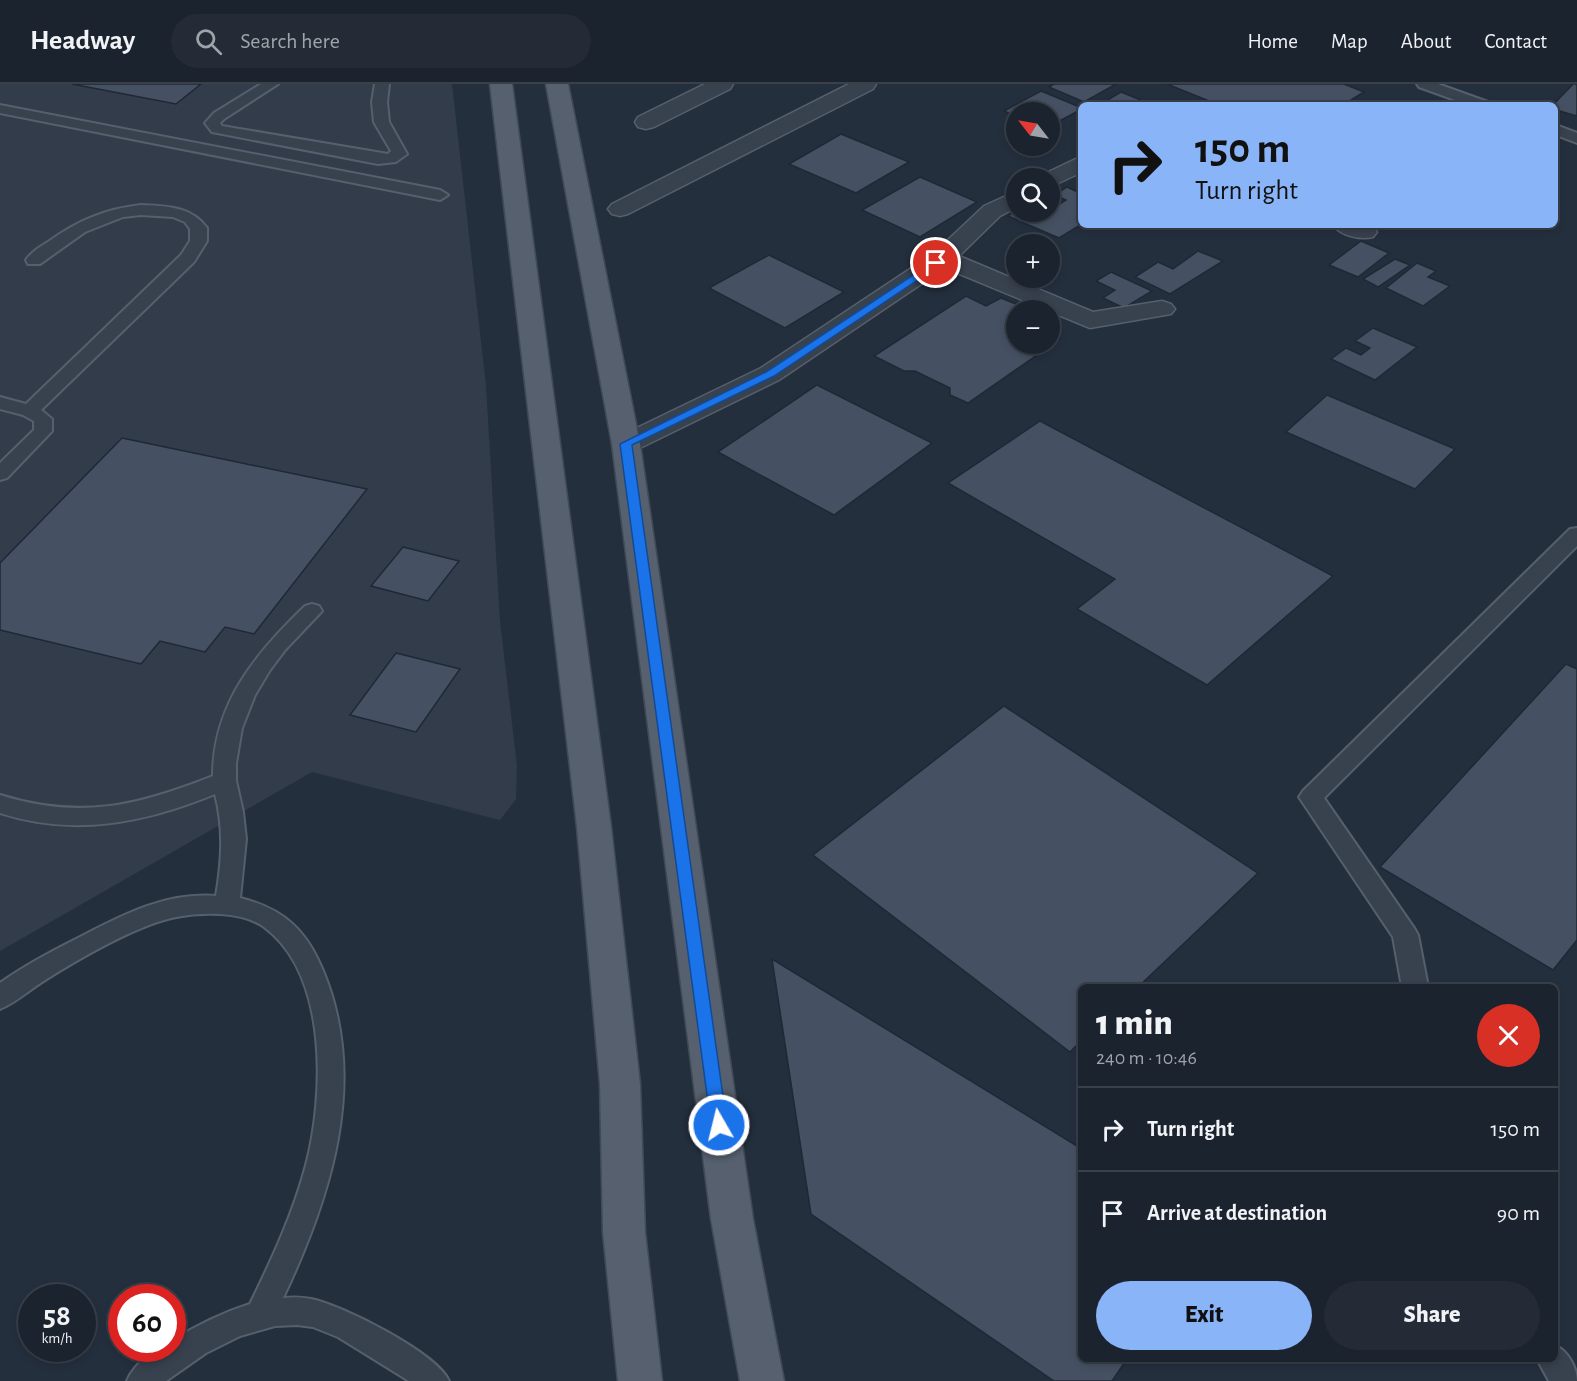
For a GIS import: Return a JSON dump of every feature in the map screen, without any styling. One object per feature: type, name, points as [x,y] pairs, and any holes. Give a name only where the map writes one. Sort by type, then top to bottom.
[{"type":"main road","points":[[501,84],[594,827],[620,1084],[624,1232],[640,1381]]},
{"type":"main road","points":[[557,84],[626,444],[732,1219],[762,1381]]},
{"type":"street","points":[[646,122],[722,84]]},
{"type":"street","points":[[620,209],[865,84]]},
{"type":"street","points":[[1060,175],[1078,165]]},
{"type":"street","points":[[626,444],[770,374],[943,258],[992,211],[1006,204]]},
{"type":"street","points":[[943,258],[1090,320],[1162,309]]},
{"type":"lane","points":[[271,84],[219,116],[212,123],[217,129],[229,132],[378,159],[391,159],[399,154],[399,147],[385,130],[379,112],[382,84]]},
{"type":"lane","points":[[1424,84],[1475,102]]},
{"type":"lane","points":[[0,109],[440,195]]},
{"type":"lane","points":[[1558,131],[1577,138]]},
{"type":"lane","points":[[30,411],[188,258],[199,245],[201,232],[194,221],[179,214],[160,209],[135,209],[89,222],[34,260]]},
{"type":"lane","points":[[0,403],[30,411],[43,419],[43,431],[0,474]]},
{"type":"lane","points":[[1414,984],[1406,935],[1311,797],[1577,534]]},
{"type":"lane","points":[[227,904],[234,844],[232,816],[224,781],[228,736],[245,690],[274,648],[312,611]]},
{"type":"lane","points":[[0,804],[21,812],[62,818],[106,816],[167,804],[224,781]]},
{"type":"lane","points":[[0,998],[23,978],[123,926],[176,907],[227,904],[272,920],[301,950],[324,1005],[331,1068],[327,1124],[315,1185],[293,1248],[260,1314]]},
{"type":"lane","points":[[142,1381],[212,1332],[260,1314],[299,1311],[334,1321],[373,1340],[434,1381]]},
{"type":"lane","points":[[1554,1362],[1566,1381]]},
{"type":"shaded area","points":[[0,84],[452,84],[486,386],[500,621],[517,766],[516,799],[500,820],[312,772],[0,951]]},
{"type":"building","points":[[72,84],[201,84],[176,104]]},
{"type":"building","points":[[1054,84],[1116,84],[1084,102],[1049,87]]},
{"type":"building","points":[[1167,84],[1344,84],[1364,92],[1348,102],[1212,102]]},
{"type":"building","points":[[1573,84],[1577,84],[1577,116],[1558,111],[1558,102],[1556,102]]},
{"type":"building","points":[[1041,91],[1078,106],[1078,111],[1060,121],[1060,102],[1021,102]]},
{"type":"building","points":[[1121,92],[1146,102],[1104,102]]},
{"type":"building","points":[[841,134],[909,162],[856,193],[789,164]]},
{"type":"building","points":[[920,177],[977,202],[920,237],[862,210]]},
{"type":"building","points":[[1067,187],[1078,192],[1078,226],[1060,237],[1060,234],[1050,234],[1022,222],[1060,222],[1060,204],[1066,200],[1060,197],[1060,192]]},
{"type":"building","points":[[1361,241],[1389,253],[1358,277],[1329,265]]},
{"type":"building","points":[[1198,251],[1223,261],[1170,294],[1135,277],[1158,262],[1173,269]]},
{"type":"building","points":[[769,255],[844,292],[785,328],[709,288]]},
{"type":"building","points":[[1395,259],[1410,265],[1378,287],[1363,279]]},
{"type":"building","points":[[1417,263],[1436,271],[1428,277],[1450,286],[1423,306],[1386,288]]},
{"type":"building","points":[[1111,272],[1152,291],[1124,308],[1103,298],[1115,290],[1096,281]]},
{"type":"building","points":[[966,296],[986,306],[1001,298],[1006,300],[1006,354],[1038,354],[968,403],[950,395],[950,388],[915,371],[904,371],[874,356]]},
{"type":"building","points":[[1373,328],[1417,347],[1375,380],[1331,359],[1346,348],[1361,355],[1370,348],[1355,341]]},
{"type":"building","points":[[817,385],[932,443],[834,515],[718,452]]},
{"type":"building","points":[[1327,395],[1455,449],[1415,489],[1286,432]]},
{"type":"building","points":[[1040,421],[1333,576],[1207,685],[1077,609],[1115,579],[948,483]]},
{"type":"building","points":[[122,438],[367,489],[254,634],[225,627],[205,652],[160,641],[141,664],[0,630],[0,563]]},
{"type":"building","points":[[403,547],[459,561],[428,601],[371,586]]},
{"type":"building","points":[[396,653],[460,669],[416,732],[350,715]]},
{"type":"building","points":[[1566,664],[1577,669],[1577,940],[1553,970],[1380,867]]},
{"type":"building","points":[[1004,706],[1258,873],[1141,984],[1078,984],[1078,1044],[1070,1052],[813,855]]},
{"type":"building","points":[[772,959],[1078,1147],[1078,1362],[1125,1362],[1112,1381],[1054,1381],[811,1214]]},
{"type":"route","points":[[719,1125],[626,444],[770,374],[936,263]]}]
